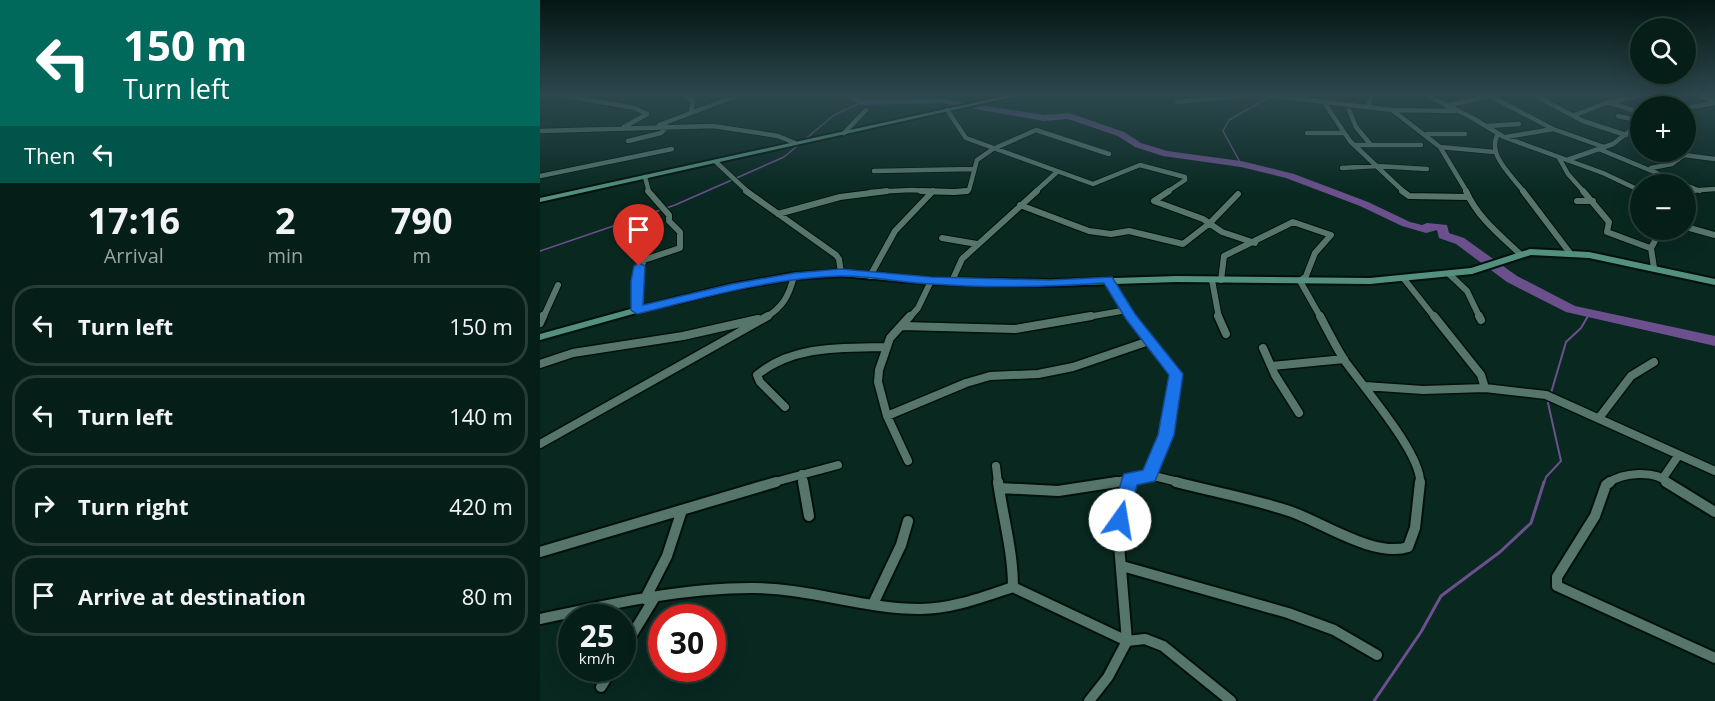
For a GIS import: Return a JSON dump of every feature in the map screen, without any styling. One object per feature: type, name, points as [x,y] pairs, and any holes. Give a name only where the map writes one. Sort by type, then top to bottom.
[{"type":"street","points":[[540,131],[603,129]]},
{"type":"street","points":[[628,141],[661,133],[666,129]]},
{"type":"street","points":[[735,129],[799,142]]},
{"type":"street","points":[[844,133],[848,129]]},
{"type":"street","points":[[540,200],[863,129]]},
{"type":"street","points":[[958,129],[961,134],[993,149],[1093,184],[1140,165],[1185,177],[1185,180],[1154,201],[1210,223],[1222,232],[1255,243]]},
{"type":"street","points":[[1339,129],[1355,146],[1413,198],[1469,197]]},
{"type":"street","points":[[1357,129],[1371,145]]},
{"type":"street","points":[[1419,129],[1440,147],[1483,218],[1520,254]]},
{"type":"street","points":[[1489,129],[1501,136],[1630,185]]},
{"type":"street","points":[[1570,253],[1495,152],[1494,141],[1501,136],[1553,129],[1700,191]]},
{"type":"street","points":[[1609,129],[1627,134]]},
{"type":"street","points":[[778,214],[816,202],[858,194],[903,190],[969,190],[977,160],[993,149],[1036,130],[1109,154]]},
{"type":"street","points":[[1568,160],[1601,148],[1630,131]]},
{"type":"street","points":[[1307,133],[1343,133]]},
{"type":"street","points":[[1427,134],[1465,134]]},
{"type":"street","points":[[1355,146],[1421,145]]},
{"type":"street","points":[[1440,147],[1495,152]]},
{"type":"street","points":[[540,176],[672,150]]},
{"type":"street","points":[[1696,154],[1715,159]]},
{"type":"street","points":[[1559,158],[1609,222],[1607,232],[1650,248]]},
{"type":"street","points":[[716,162],[733,179],[778,214],[836,255],[839,259],[841,273]]},
{"type":"street","points":[[1647,168],[1662,168],[1672,162]]},
{"type":"street","points":[[1342,168],[1377,166],[1427,169]]},
{"type":"street","points":[[874,171],[973,169]]},
{"type":"street","points":[[952,281],[962,260],[977,244],[1057,172]]},
{"type":"street","points":[[637,310],[637,276],[644,260],[680,250],[680,232],[669,221],[669,215],[648,191],[645,177]]},
{"type":"street","points":[[1696,191],[1715,189]]},
{"type":"street","points":[[870,276],[895,231],[933,191]]},
{"type":"street","points":[[1020,206],[1089,231],[1111,234],[1129,231],[1183,244],[1210,223],[1238,194]]},
{"type":"street","points":[[1577,201],[1593,201]]},
{"type":"street","points":[[1226,334],[1216,312],[1216,280],[1224,256],[1238,247],[1255,243],[1295,222],[1331,235],[1315,253],[1306,276],[1300,281]]},
{"type":"street","points":[[1696,230],[1715,235]]},
{"type":"street","points":[[942,238],[977,244]]},
{"type":"street","points":[[1654,240],[1650,248],[1654,268]]},
{"type":"street","points":[[540,337],[732,287],[794,276],[841,273],[931,281],[1051,283],[1108,280],[1404,279],[1492,266],[1520,254],[1570,253],[1715,282]]},
{"type":"street","points":[[1449,274],[1467,291],[1480,320]]},
{"type":"street","points":[[540,444],[775,312],[788,298],[794,276]]},
{"type":"street","points":[[1404,279],[1481,375],[1485,388]]},
{"type":"street","points":[[1108,280],[1149,341],[1176,374],[1166,435],[1149,476]]},
{"type":"street","points":[[908,461],[887,416],[878,382],[879,370],[894,333],[918,308],[931,281]]},
{"type":"street","points":[[999,489],[1058,491],[1149,476],[1216,490],[1292,512],[1331,530],[1380,547],[1399,550],[1408,547],[1416,528],[1420,479],[1418,467],[1365,386],[1344,359],[1300,281]]},
{"type":"street","points":[[540,323],[558,285]]},
{"type":"street","points":[[902,327],[1015,329],[1127,310]]},
{"type":"street","points":[[540,364],[573,353],[662,339],[764,319]]},
{"type":"street","points":[[887,416],[966,383],[990,376],[1038,374],[1074,367],[1149,341]]},
{"type":"street","points":[[785,407],[760,382],[757,375],[773,362],[813,352],[887,347]]},
{"type":"street","points":[[1263,348],[1275,375],[1299,413]]},
{"type":"street","points":[[1272,366],[1344,359]]},
{"type":"street","points":[[1599,418],[1631,376],[1654,362]]},
{"type":"street","points":[[1365,386],[1423,390],[1485,388],[1549,396],[1715,471]]},
{"type":"street","points":[[1663,478],[1678,456]]},
{"type":"street","points":[[540,552],[838,465]]},
{"type":"street","points":[[996,466],[1004,526],[1013,565],[1013,587]]},
{"type":"street","points":[[802,474],[808,516]]},
{"type":"street","points":[[1715,512],[1669,485],[1663,478],[1640,474],[1615,478],[1606,485],[1595,516],[1557,577],[1557,586],[1715,658]]},
{"type":"street","points":[[1089,701],[1108,677],[1127,640],[1118,533],[1130,479]]},
{"type":"street","points":[[636,624],[650,598],[682,510]]},
{"type":"street","points":[[873,604],[901,544],[908,521]]},
{"type":"street","points":[[1122,566],[1288,613],[1334,630],[1377,655]]},
{"type":"street","points":[[540,619],[687,591],[752,588],[785,590],[923,610],[952,606],[1013,587],[1127,640],[1145,639],[1163,646],[1231,701]]},
{"type":"street","points":[[601,687],[604,682]]},
{"type":"waterway","points":[[540,251],[675,205],[784,157],[818,129]]},
{"type":"waterway","points":[[1106,129],[1121,134],[1138,145],[1166,154],[1241,164],[1290,176],[1364,204],[1406,224],[1426,229],[1427,226],[1443,227],[1443,235],[1460,241],[1512,279],[1571,309],[1715,341]]},
{"type":"waterway","points":[[1224,129],[1223,131],[1241,164]]},
{"type":"waterway","points":[[1588,316],[1590,312]]},
{"type":"waterway","points":[[1551,393],[1566,342],[1581,328],[1588,316]]},
{"type":"waterway","points":[[1544,483],[1546,477],[1561,461],[1548,403],[1549,398]]},
{"type":"waterway","points":[[1374,701],[1421,632],[1441,596],[1500,552],[1531,523],[1544,482]]},
{"type":"route","points":[[639,266],[637,310],[732,287],[794,276],[841,273],[931,281],[1051,283],[1108,280],[1130,316],[1176,374],[1166,435],[1149,476],[1130,479],[1120,520]]}]
